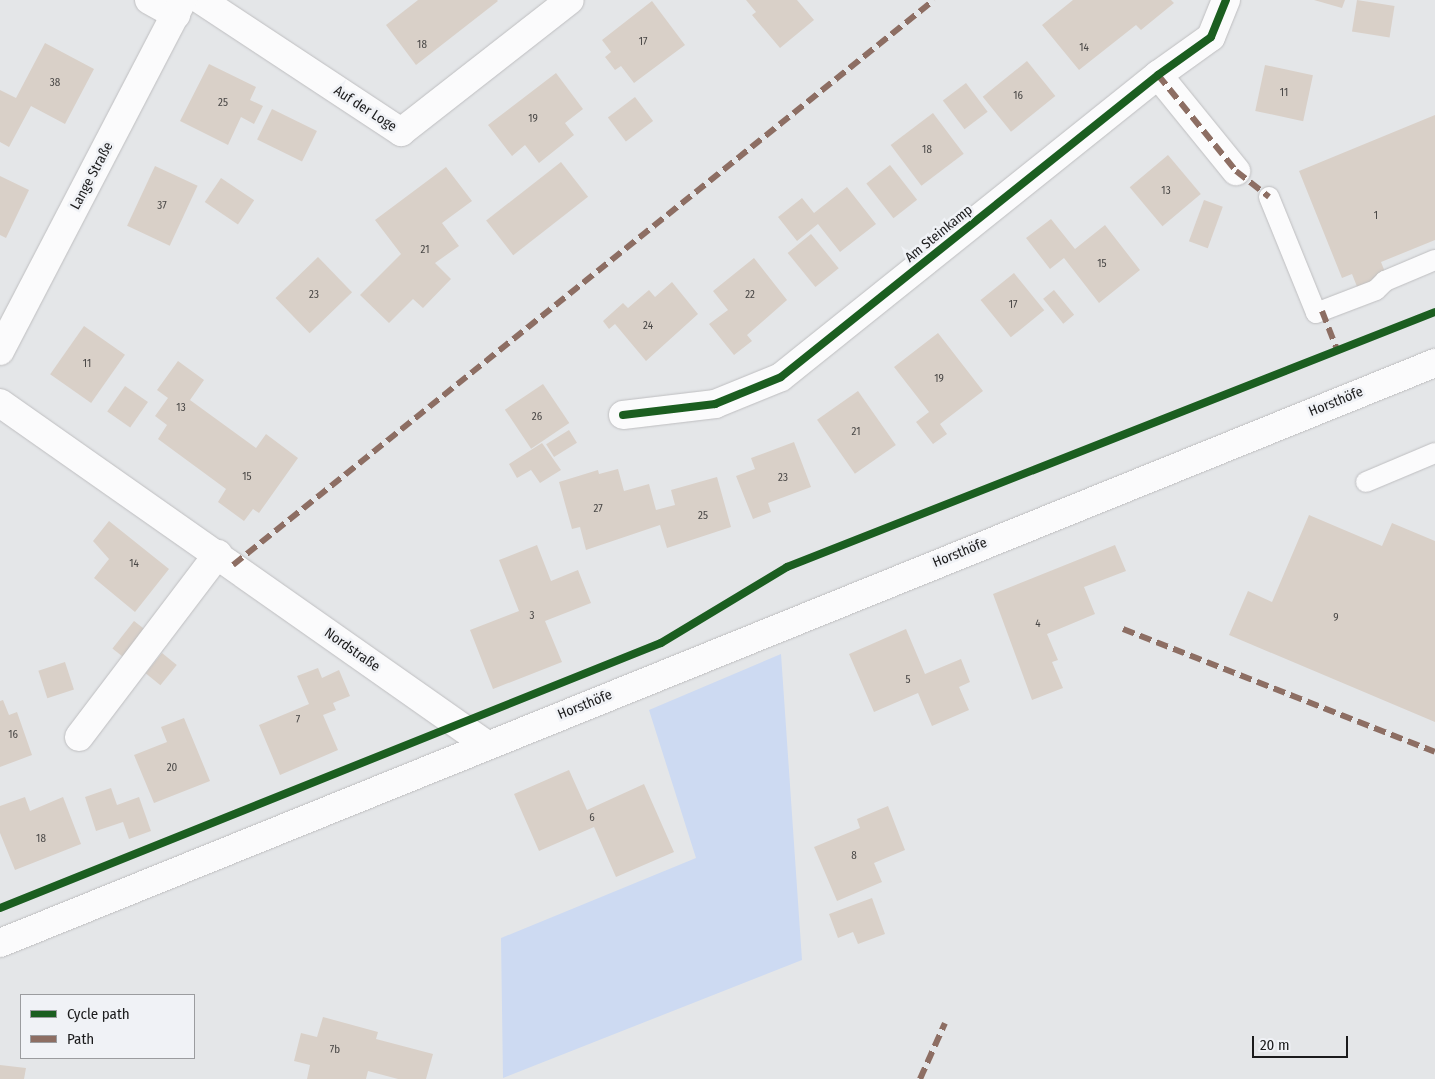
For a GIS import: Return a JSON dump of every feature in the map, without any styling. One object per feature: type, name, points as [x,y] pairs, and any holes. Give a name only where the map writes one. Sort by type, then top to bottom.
[{"type":"street","points":[[149,0],[179,7]]},
{"type":"street","name":"Auf der Loge","points":[[201,0],[401,132],[570,0]]},
{"type":"street","name":"Am Steinkamp","points":[[623,415],[715,404],[781,376],[1158,74],[1211,37],[1226,0]]},
{"type":"street","name":"Lange Straße","points":[[0,351],[179,7]]},
{"type":"street","points":[[1158,74],[1236,171]]},
{"type":"street","name":"Horsthöfe","points":[[0,943],[1435,363]]},
{"type":"street","name":"Nordstraße","points":[[0,403],[218,554],[487,745]]},
{"type":"street","points":[[78,737],[218,554]]},
{"type":"lane","points":[[1269,197],[1316,313],[1376,290],[1385,281],[1435,260]]},
{"type":"lane","points":[[1366,482],[1435,453]]},
{"type":"shaded area","points":[[781,654],[802,960],[503,1078],[501,938],[696,858],[649,710]]},
{"type":"building","points":[[418,0],[498,1],[416,65],[386,25]]},
{"type":"building","points":[[746,0],[797,0],[814,20],[780,48],[752,15],[756,12]]},
{"type":"building","points":[[1073,0],[1171,0],[1174,3],[1141,30],[1136,25],[1079,70],[1042,25]]},
{"type":"building","points":[[1314,0],[1345,0],[1342,8]]},
{"type":"building","points":[[1357,0],[1395,6],[1390,38],[1352,32]]},
{"type":"building","points":[[652,1],[685,45],[634,83],[621,66],[615,70],[605,57],[611,52],[602,40]]},
{"type":"building","points":[[45,43],[94,69],[65,124],[31,106],[9,147],[0,142],[0,90],[16,98]]},
{"type":"building","points":[[1027,61],[1055,96],[1011,132],[983,97]]},
{"type":"building","points":[[209,64],[256,87],[250,100],[263,106],[254,124],[241,117],[228,145],[180,121]]},
{"type":"building","points":[[1265,65],[1313,75],[1303,121],[1255,111]]},
{"type":"building","points":[[556,73],[583,109],[565,123],[574,135],[539,163],[525,145],[512,156],[488,125]]},
{"type":"building","points":[[966,83],[988,112],[965,129],[943,100]]},
{"type":"building","points":[[635,97],[653,121],[626,141],[608,117]]},
{"type":"building","points":[[272,109],[317,131],[302,161],[257,140]]},
{"type":"building","points":[[933,113],[964,154],[921,186],[891,145]]},
{"type":"building","points":[[1435,115],[1435,240],[1381,262],[1387,277],[1358,289],[1352,274],[1342,278],[1299,171]]},
{"type":"building","points":[[1168,155],[1201,194],[1162,226],[1130,187]]},
{"type":"building","points":[[561,162],[588,197],[513,255],[486,220]]},
{"type":"building","points":[[890,165],[917,200],[893,218],[866,183]]},
{"type":"building","points":[[155,166],[198,186],[170,246],[127,226]]},
{"type":"building","points":[[446,167],[472,201],[442,223],[459,246],[435,263],[451,279],[423,308],[413,299],[389,323],[360,295],[401,254],[375,220]]},
{"type":"building","points":[[0,176],[29,190],[6,238],[0,235]]},
{"type":"building","points":[[221,178],[254,200],[238,224],[205,202]]},
{"type":"building","points":[[847,187],[876,224],[840,252],[818,224],[797,241],[778,217],[802,198],[814,213]]},
{"type":"building","points":[[1204,200],[1223,207],[1208,248],[1189,241]]},
{"type":"building","points":[[1051,219],[1075,249],[1105,225],[1140,270],[1099,303],[1064,258],[1050,269],[1026,238]]},
{"type":"building","points":[[811,234],[839,268],[815,287],[788,253]]},
{"type":"building","points":[[318,257],[352,292],[310,333],[276,298]]},
{"type":"building","points":[[754,258],[787,300],[747,335],[752,341],[734,355],[709,324],[728,310],[713,291]]},
{"type":"building","points":[[1014,273],[1044,310],[1011,337],[981,300]]},
{"type":"building","points":[[672,282],[698,314],[646,361],[615,324],[609,329],[603,321],[623,303],[628,308],[649,290],[655,297]]},
{"type":"building","points":[[1054,290],[1074,315],[1063,324],[1043,299]]},
{"type":"building","points":[[84,326],[125,355],[91,403],[50,374]]},
{"type":"building","points":[[938,333],[983,391],[940,424],[947,434],[933,444],[916,422],[929,412],[894,367]]},
{"type":"building","points":[[178,361],[204,380],[190,400],[256,448],[266,434],[298,458],[259,513],[253,509],[244,521],[218,502],[226,489],[158,439],[167,425],[155,416],[168,398],[157,390]]},
{"type":"building","points":[[543,384],[569,423],[531,449],[505,410]]},
{"type":"building","points":[[125,386],[148,402],[130,427],[107,411]]},
{"type":"building","points":[[858,391],[896,445],[855,474],[817,420]]},
{"type":"building","points":[[569,430],[577,443],[554,457],[546,444]]},
{"type":"building","points":[[794,442],[811,487],[768,503],[771,512],[753,519],[736,476],[755,469],[751,458]]},
{"type":"building","points":[[542,443],[561,470],[540,483],[531,470],[517,478],[509,464]]},
{"type":"building","points":[[618,469],[624,491],[649,484],[656,510],[675,505],[671,490],[717,477],[731,527],[667,548],[660,525],[586,550],[580,527],[572,529],[559,482],[598,470],[599,474]]},
{"type":"building","points":[[1309,515],[1382,546],[1392,523],[1435,541],[1435,722],[1229,635],[1248,591],[1272,602]]},
{"type":"building","points":[[109,521],[169,569],[135,612],[94,578],[109,559],[93,541]]},
{"type":"building","points":[[537,545],[551,581],[578,570],[591,603],[545,621],[562,662],[493,689],[470,630],[519,611],[499,560]]},
{"type":"building","points":[[1115,545],[1126,571],[1084,587],[1095,614],[1047,634],[1058,660],[1052,662],[1063,688],[1032,700],[993,594]]},
{"type":"building","points":[[134,621],[147,631],[125,658],[112,649]]},
{"type":"building","points":[[906,629],[925,674],[961,659],[970,682],[959,687],[969,710],[932,726],[918,693],[874,712],[849,654]]},
{"type":"building","points":[[162,653],[177,665],[160,685],[146,673]]},
{"type":"building","points":[[65,662],[74,690],[47,698],[38,671]]},
{"type":"building","points":[[318,668],[322,678],[339,670],[350,696],[333,703],[336,710],[323,715],[338,750],[280,775],[259,725],[309,704],[297,676]]},
{"type":"building","points":[[3,700],[9,715],[17,712],[32,755],[0,767],[0,701]]},
{"type":"building","points":[[184,718],[210,781],[154,803],[134,755],[167,742],[161,727]]},
{"type":"building","points":[[569,770],[587,810],[644,784],[674,852],[616,877],[594,827],[539,851],[514,794]]},
{"type":"building","points":[[111,788],[117,805],[139,797],[151,831],[129,839],[123,822],[96,831],[85,797]]},
{"type":"building","points":[[25,797],[30,811],[63,797],[81,844],[15,870],[0,833],[0,806]]},
{"type":"building","points":[[888,806],[905,850],[874,863],[882,882],[837,901],[814,847],[860,828],[857,819]]},
{"type":"building","points":[[872,898],[885,934],[858,944],[853,932],[838,938],[829,914]]},
{"type":"building","points":[[323,1017],[378,1032],[376,1039],[433,1054],[426,1079],[398,1079],[368,1071],[366,1079],[307,1079],[310,1065],[294,1061],[301,1033],[317,1037]]},
{"type":"building","points":[[0,1065],[26,1068],[24,1079],[0,1079]]},
{"type":"marked path","points":[[233,565],[934,0]]},
{"type":"marked path","points":[[1158,75],[1236,171],[1269,197]]},
{"type":"marked path","points":[[1322,311],[1338,352]]},
{"type":"marked path","points":[[1123,629],[1435,752]]},
{"type":"marked path","points":[[920,1079],[945,1023]]},
{"type":"cycle path","points":[[623,415],[715,404],[781,377],[1158,75],[1211,37],[1226,0]]},
{"type":"cycle path","points":[[0,908],[661,643],[787,567],[1435,312]]}]
